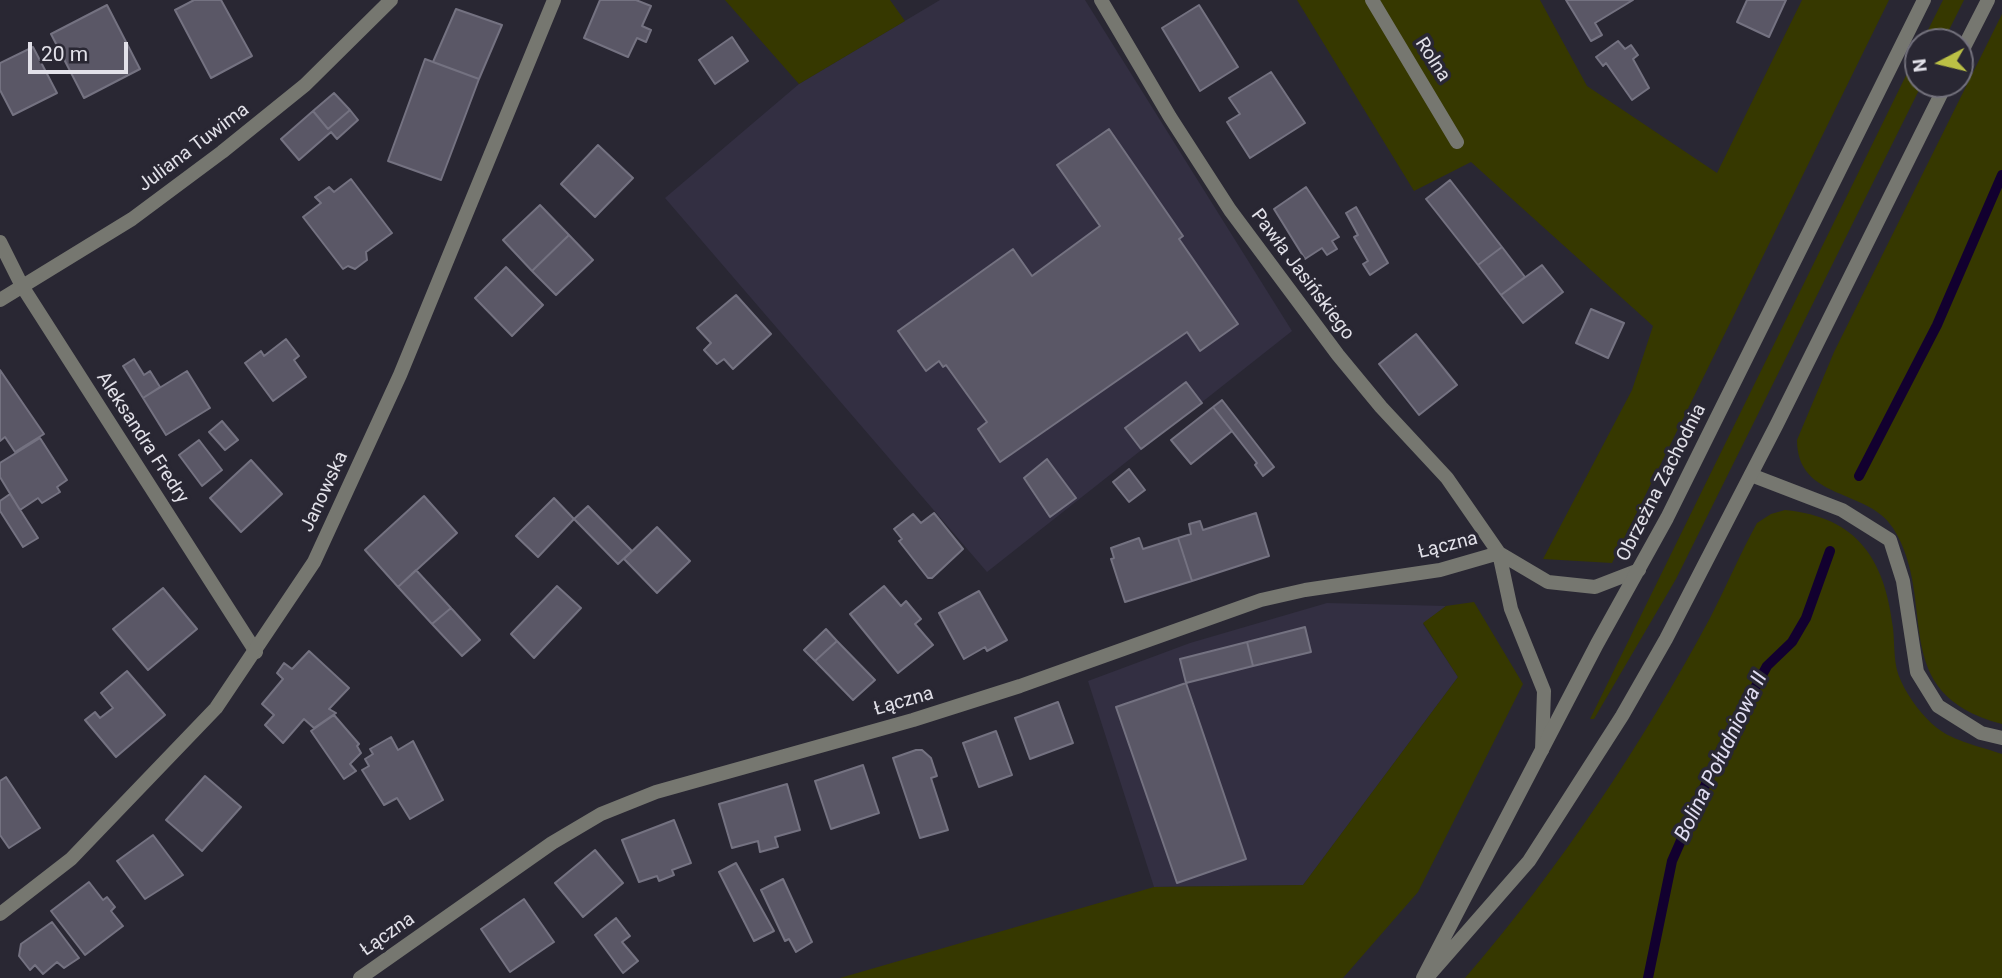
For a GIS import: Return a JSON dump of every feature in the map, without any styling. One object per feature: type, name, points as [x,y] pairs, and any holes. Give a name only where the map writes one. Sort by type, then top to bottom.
[{"type":"street","name":"Juliana Tuwima","points":[[0,300],[132,219],[222,152],[305,85],[391,0]]},
{"type":"street","name":"Janowska","points":[[0,914],[71,859],[216,708],[256,652],[320,550],[400,375],[554,0]]},
{"type":"street","name":"Pawła Jasińskiego","points":[[1101,0],[1170,117],[1230,210],[1338,355],[1381,407],[1447,478],[1499,553],[1511,609],[1544,691],[1542,751]]},
{"type":"street","name":"Rolna","points":[[1372,0],[1457,142]]},
{"type":"street","name":"Obrzeżna Zachodnia","points":[[1425,978],[1639,570],[1924,0]]},
{"type":"street","points":[[1973,28],[1987,0]]},
{"type":"street","name":"Obrzeżna Zachodnia","points":[[1425,978],[1529,861],[1634,694],[1751,475],[1939,98]]},
{"type":"street","name":"Aleksandra Fredry","points":[[0,242],[22,286],[256,652]]},
{"type":"street","points":[[1751,475],[1842,510],[1890,540],[1903,581],[1917,672],[1938,706],[1981,733],[2002,738]]},
{"type":"street","name":"Pawła Jasińskiego","points":[[1499,553],[1548,582],[1595,587],[1639,570]]},
{"type":"street","name":"Łączna","points":[[360,978],[552,844],[601,814],[656,792],[913,720],[1261,600],[1305,590],[1440,570],[1499,553]]},
{"type":"shaded area","points":[[725,0],[890,0],[905,21],[799,84]]},
{"type":"shaded area","points":[[940,0],[1085,0],[1292,331],[987,572],[665,198],[799,84]]},
{"type":"shaded area","points":[[1297,0],[1540,0],[1587,86],[1717,173],[1802,0],[1889,0],[1612,563],[1543,559],[1632,390],[1653,326],[1471,162],[1414,191]]},
{"type":"shaded area","points":[[1943,0],[1964,0],[1950,28],[1929,28]]},
{"type":"shaded area","points":[[2002,14],[2002,724],[1965,710],[1942,691],[1928,668],[1906,556],[1893,528],[1882,515],[1821,484],[1808,474],[1800,460],[1797,440],[1834,352],[1960,98],[1974,98],[1974,70]]},
{"type":"shaded area","points":[[1904,80],[1904,98],[1915,98],[1676,579],[1594,719],[1590,719]]},
{"type":"shaded area","points":[[1785,510],[1810,514],[1832,522],[1849,532],[1863,546],[1875,563],[1883,582],[1893,628],[1897,668],[1912,700],[1926,718],[1944,733],[2002,754],[2002,978],[1465,978],[1566,850],[1627,759],[1710,618],[1757,523],[1771,514]]},
{"type":"shaded area","points":[[1474,602],[1523,684],[1418,892],[1343,978],[840,978],[1154,887],[1303,885],[1458,677],[1423,623],[1446,606]]},
{"type":"shaded area","points":[[1327,603],[1446,606],[1423,624],[1458,677],[1303,885],[1154,887],[1088,681],[1190,643]]},
{"type":"building","points":[[194,0],[221,0],[252,56],[211,78],[175,10]]},
{"type":"building","points":[[600,0],[636,0],[651,6],[642,26],[651,30],[646,42],[637,38],[628,57],[584,38]]},
{"type":"building","points":[[1566,0],[1633,0],[1595,23],[1602,35],[1591,41]]},
{"type":"building","points":[[1747,0],[1786,0],[1769,37],[1737,22]]},
{"type":"building","points":[[107,5],[140,69],[84,98],[51,34]]},
{"type":"building","points":[[1199,5],[1238,67],[1200,91],[1162,28]]},
{"type":"building","points":[[456,9],[502,25],[479,79],[433,62]]},
{"type":"building","points":[[732,37],[748,61],[715,84],[699,60]]},
{"type":"building","points":[[1618,41],[1625,49],[1631,45],[1638,55],[1633,59],[1649,88],[1632,100],[1606,63],[1603,66],[1596,57]]},
{"type":"building","points":[[33,47],[57,93],[13,115],[0,90],[0,63]]},
{"type":"building","points":[[425,59],[479,79],[441,180],[388,161]]},
{"type":"building","points":[[1271,72],[1305,123],[1250,158],[1227,122],[1240,114],[1229,98]]},
{"type":"building","points":[[334,93],[350,110],[328,129],[313,111]]},
{"type":"building","points":[[350,110],[358,120],[337,139],[331,132],[299,160],[281,139],[313,111],[328,129]]},
{"type":"building","points":[[1109,129],[1183,236],[1179,239],[1238,324],[1200,351],[1187,332],[1000,462],[978,429],[987,422],[946,365],[943,367],[939,361],[926,371],[898,331],[1013,249],[1032,276],[1100,226],[1057,165]]},
{"type":"building","points":[[598,145],[633,178],[595,217],[561,184]]},
{"type":"building","points":[[351,179],[392,233],[366,252],[367,260],[355,269],[348,266],[343,269],[303,217],[321,203],[315,197],[329,187],[334,192]]},
{"type":"building","points":[[1450,180],[1502,247],[1478,265],[1426,199]]},
{"type":"building","points":[[1306,187],[1339,237],[1332,241],[1337,249],[1327,255],[1322,248],[1305,259],[1274,209]]},
{"type":"building","points":[[540,205],[569,235],[532,271],[503,240]]},
{"type":"building","points":[[1356,207],[1388,263],[1370,275],[1363,264],[1368,261],[1354,237],[1358,235],[1346,213]]},
{"type":"building","points":[[569,235],[593,260],[556,295],[532,271]]},
{"type":"building","points":[[1502,247],[1525,277],[1501,295],[1478,265]]},
{"type":"building","points":[[1542,265],[1563,292],[1523,323],[1501,295]]},
{"type":"building","points":[[506,267],[543,305],[512,336],[475,298]]},
{"type":"building","points":[[736,295],[771,334],[733,369],[724,359],[717,364],[704,350],[711,343],[697,328]]},
{"type":"building","points":[[1591,309],[1624,323],[1608,358],[1576,343]]},
{"type":"building","points":[[1416,334],[1457,385],[1419,415],[1379,364]]},
{"type":"building","points":[[286,339],[299,356],[294,360],[306,377],[273,401],[245,363],[261,351],[264,356]]},
{"type":"building","points":[[134,359],[144,375],[150,371],[160,387],[143,398],[123,366]]},
{"type":"building","points":[[0,370],[44,434],[15,452],[5,437],[0,441]]},
{"type":"building","points":[[187,371],[210,408],[166,435],[143,398]]},
{"type":"building","points":[[1186,382],[1202,403],[1141,449],[1125,428]]},
{"type":"building","points":[[1222,400],[1274,467],[1263,476],[1255,465],[1257,463],[1213,407]]},
{"type":"building","points":[[1213,407],[1232,431],[1191,464],[1171,440]]},
{"type":"building","points":[[222,421],[238,440],[225,450],[209,432]]},
{"type":"building","points":[[40,438],[67,480],[57,487],[60,492],[42,503],[38,498],[20,510],[0,477],[0,463]]},
{"type":"building","points":[[199,440],[222,470],[202,486],[179,455]]},
{"type":"building","points":[[1047,459],[1076,498],[1050,517],[1024,478]]},
{"type":"building","points":[[251,460],[282,494],[241,532],[210,498]]},
{"type":"building","points":[[1129,469],[1145,490],[1129,502],[1113,482]]},
{"type":"building","points":[[10,494],[38,538],[23,547],[0,511],[0,501]]},
{"type":"building","points":[[424,496],[457,533],[398,587],[365,550]]},
{"type":"building","points":[[554,498],[574,519],[538,557],[516,536]]},
{"type":"building","points":[[588,506],[632,551],[618,564],[574,519]]},
{"type":"building","points":[[934,513],[963,549],[932,578],[928,578],[899,541],[902,539],[894,529],[913,514],[921,523]]},
{"type":"building","points":[[1256,513],[1269,556],[1192,581],[1178,538],[1191,534],[1189,524],[1200,521],[1203,530]]},
{"type":"building","points":[[657,527],[690,561],[657,593],[624,559]]},
{"type":"building","points":[[1139,538],[1143,549],[1178,538],[1192,581],[1125,602],[1111,559],[1114,558],[1111,548]]},
{"type":"building","points":[[416,570],[451,608],[432,624],[398,587]]},
{"type":"building","points":[[557,586],[581,608],[534,658],[511,634]]},
{"type":"building","points":[[884,586],[901,606],[906,601],[921,619],[915,624],[933,645],[898,673],[850,614]]},
{"type":"building","points":[[163,588],[197,629],[148,670],[113,629]]},
{"type":"building","points":[[979,591],[1007,640],[987,651],[985,647],[964,659],[939,613]]},
{"type":"building","points":[[451,608],[480,640],[462,656],[432,624]]},
{"type":"building","points":[[1305,627],[1311,652],[1253,666],[1247,642]]},
{"type":"building","points":[[826,629],[837,641],[815,661],[804,650]]},
{"type":"building","points":[[837,641],[875,680],[853,700],[815,661]]},
{"type":"building","points":[[1247,642],[1253,666],[1186,683],[1180,659]]},
{"type":"building","points":[[309,651],[349,688],[329,709],[336,713],[314,728],[304,719],[283,743],[265,725],[274,715],[262,704],[283,679],[277,673],[284,663],[292,669]]},
{"type":"building","points":[[127,671],[165,715],[116,757],[85,720],[95,712],[100,718],[113,708],[101,693]]},
{"type":"building","points":[[1186,683],[1246,859],[1177,883],[1116,707]]},
{"type":"building","points":[[1058,702],[1073,743],[1030,759],[1015,718]]},
{"type":"building","points":[[334,715],[359,744],[357,746],[361,753],[350,764],[356,771],[344,779],[311,731]]},
{"type":"building","points":[[996,731],[1012,775],[979,787],[963,743]]},
{"type":"building","points":[[391,737],[398,750],[413,741],[443,800],[410,819],[397,798],[384,805],[362,770],[369,766],[365,759],[373,754],[370,749]]},
{"type":"building","points":[[922,750],[931,758],[937,776],[931,778],[948,830],[920,838],[893,758]]},
{"type":"building","points":[[863,765],[879,813],[831,829],[815,781]]},
{"type":"building","points":[[205,776],[241,807],[202,851],[166,820]]},
{"type":"building","points":[[6,777],[40,828],[9,848],[0,835],[0,781]]},
{"type":"building","points":[[787,784],[800,830],[775,837],[778,847],[760,852],[758,841],[732,848],[719,804]]},
{"type":"building","points":[[674,820],[691,863],[672,870],[674,875],[659,881],[657,876],[639,882],[622,840]]},
{"type":"building","points":[[153,835],[183,875],[145,899],[117,861]]},
{"type":"building","points":[[595,850],[623,883],[583,917],[555,883]]},
{"type":"building","points":[[736,863],[774,931],[754,941],[719,872]]},
{"type":"building","points":[[783,879],[812,942],[796,952],[789,939],[785,941],[761,890]]},
{"type":"building","points":[[89,882],[103,900],[107,897],[115,907],[111,911],[123,926],[85,955],[51,911]]},
{"type":"building","points":[[524,899],[554,942],[510,972],[481,929]]},
{"type":"building","points":[[616,918],[630,936],[622,942],[638,961],[623,973],[595,935]]},
{"type":"building","points":[[52,922],[79,958],[64,968],[57,962],[43,974],[35,965],[30,970],[19,956],[21,944]]},
{"type":"waterway","name":"Bolina Południowa II","points":[[1859,476],[1937,325],[2002,175]]},
{"type":"waterway","name":"Bolina Południowa II","points":[[1648,978],[1672,861],[1719,754],[1767,666],[1792,642],[1806,618],[1830,551]]}]
